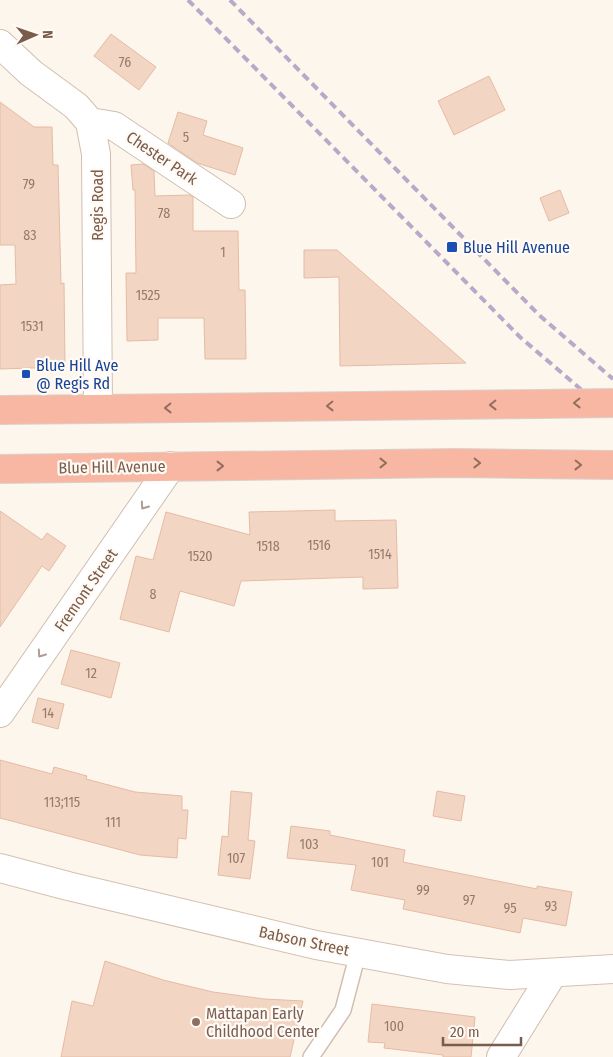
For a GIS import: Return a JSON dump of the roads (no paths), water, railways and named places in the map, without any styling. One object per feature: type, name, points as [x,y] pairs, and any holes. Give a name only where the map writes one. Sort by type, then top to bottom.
[{"type":"highway","points":[[0,410],[613,403]]},
{"type":"highway","name":"Blue Hill Avenue","points":[[0,469],[446,463],[613,465]]},
{"type":"street","points":[[0,44],[32,73],[76,106],[90,122]]},
{"type":"street","name":"Chester Park","points":[[90,122],[114,126],[231,204]]},
{"type":"street","name":"Regis Road","points":[[90,122],[96,154],[98,409]]},
{"type":"street","name":"Fremont Street","points":[[0,713],[171,466]]},
{"type":"street","name":"Babson Street","points":[[0,868],[316,946],[456,970],[510,975],[553,974],[613,969]]},
{"type":"street","points":[[501,1057],[553,974]]},
{"type":"lane","points":[[311,1057],[343,1010],[358,953]]},
{"type":"railway","points":[[188,0],[520,337],[613,417]]},
{"type":"railway","points":[[230,0],[539,315],[613,379]]},
{"type":"place","name":"Blue Hill Avenue","points":[[452,247]]},
{"type":"place","name":"Blue Hill Ave @ Regis Rd","points":[[26,374]]},
{"type":"place","name":"Mattapan Early Childhood Center","points":[[196,1022]]}]
